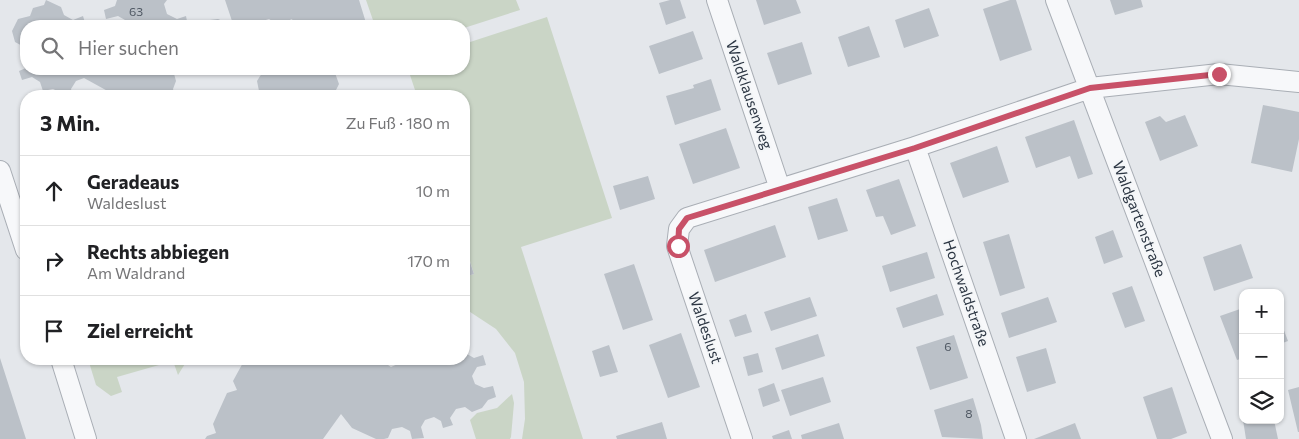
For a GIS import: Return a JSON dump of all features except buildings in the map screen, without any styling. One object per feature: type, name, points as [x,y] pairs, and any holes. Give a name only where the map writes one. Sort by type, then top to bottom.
[{"type":"street","name":"Waldklausenweg","points":[[717,0],[780,189]]},
{"type":"street","name":"Waldgartenstraße","points":[[1056,0],[1222,439]]},
{"type":"street","points":[[780,189],[915,148],[1090,88],[1219,74],[1299,82]]},
{"type":"street","name":"Hochwaldstraße","points":[[915,148],[1016,439]]},
{"type":"street","points":[[0,171],[20,232]]},
{"type":"street","name":"Waldeslust","points":[[742,439],[678,246],[679,229],[687,218],[780,189]]},
{"type":"street","points":[[63,365],[86,439]]},
{"type":"green space","points":[[366,0],[516,0],[520,10],[470,26],[470,20],[373,20]]},
{"type":"green space","points":[[547,17],[612,218],[521,247],[583,439],[522,439],[525,419],[524,382],[515,353],[496,329],[470,312],[470,275],[474,274],[470,261],[470,90],[415,90],[410,75],[470,75],[470,42]]},
{"type":"green space","points":[[90,365],[159,365],[117,377],[122,392],[111,396],[96,385]]},
{"type":"green space","points":[[174,365],[184,365],[178,375]]},
{"type":"green space","points":[[512,394],[514,403],[510,439],[476,439],[470,420],[477,413],[497,408]]},
{"type":"route","points":[[678,246],[679,229],[687,218],[915,148],[1090,88],[1219,74]]}]
